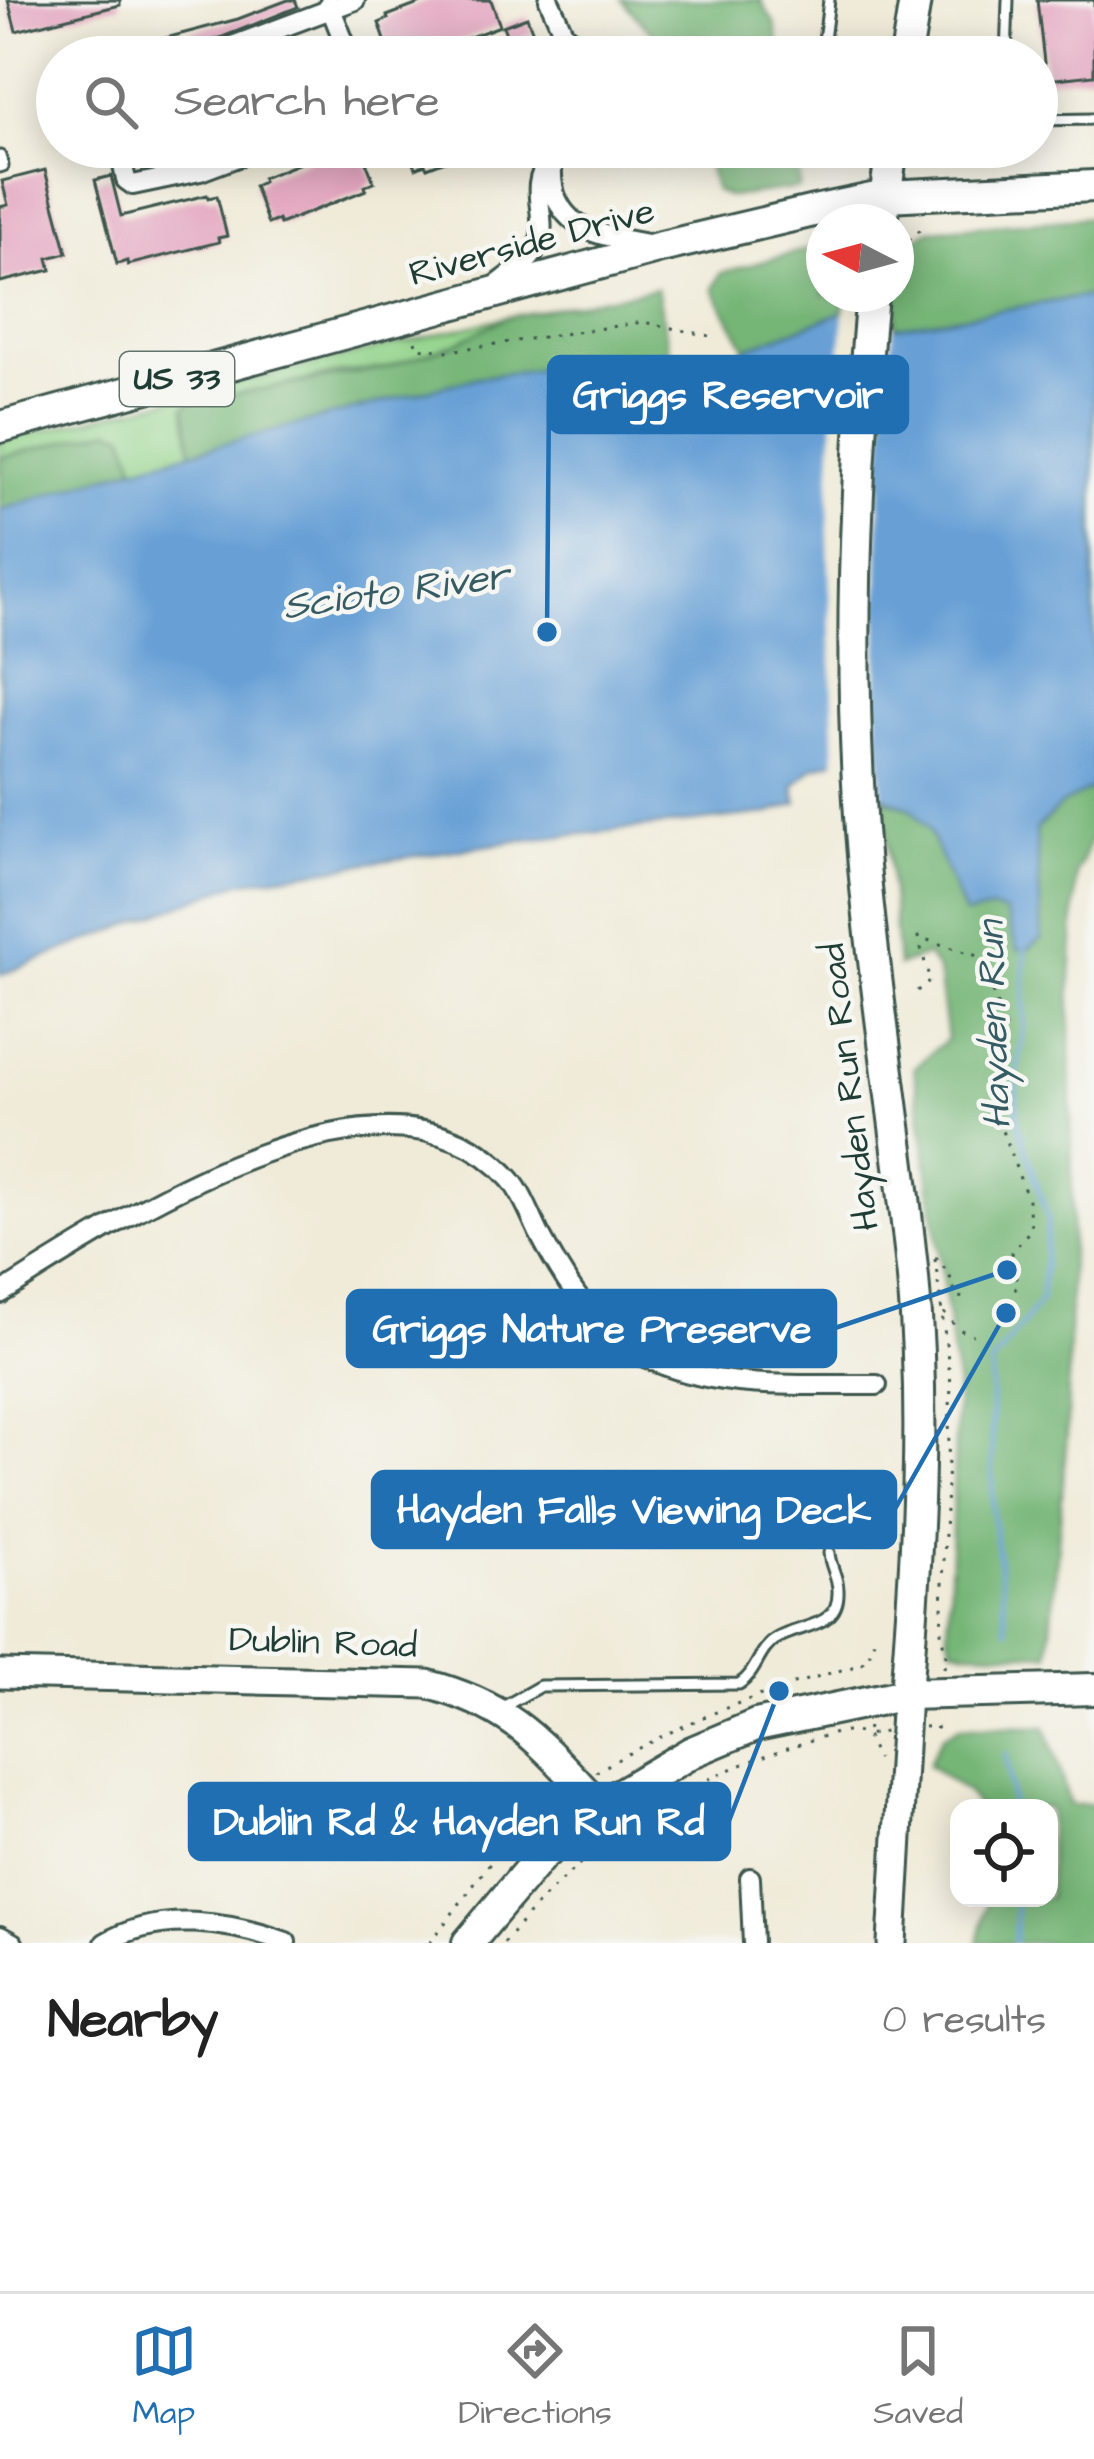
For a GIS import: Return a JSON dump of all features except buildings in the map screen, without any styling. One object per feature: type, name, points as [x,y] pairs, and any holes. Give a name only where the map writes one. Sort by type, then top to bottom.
[{"type":"main road","points":[[909,36],[915,0]]},
{"type":"main road","points":[[875,168],[883,204]]},
{"type":"main road","name":"Riverside Drive","points":[[914,206],[1094,187]]},
{"type":"main road","name":"Riverside Drive","points":[[0,427],[661,248],[806,223]]},
{"type":"main road","name":"Hayden Run Road","points":[[870,312],[855,541],[863,854],[917,1340],[920,1511],[892,1943]]},
{"type":"main road","name":"Dublin Road","points":[[0,1673],[427,1684],[498,1709],[537,1741],[600,1806]]},
{"type":"main road","points":[[468,1943],[541,1856],[600,1806],[692,1752],[755,1725],[906,1694],[1094,1690]]},
{"type":"street","points":[[254,36],[330,5],[355,0]]},
{"type":"street","points":[[549,0],[567,36]]},
{"type":"street","points":[[330,5],[342,36]]},
{"type":"street","points":[[124,168],[129,184],[201,168]]},
{"type":"street","points":[[488,293],[536,252],[541,240],[538,181],[543,168]]},
{"type":"street","points":[[552,168],[550,176],[565,216],[578,227],[661,248]]},
{"type":"street","points":[[0,1294],[105,1228],[210,1174],[322,1137],[405,1128],[444,1134],[480,1152],[512,1181],[564,1281],[597,1320],[645,1357],[716,1379],[877,1384]]},
{"type":"street","points":[[750,1877],[753,1943]]},
{"type":"street","points":[[105,1943],[154,1926],[198,1923],[241,1926],[286,1942]]},
{"type":"street","points":[[0,1936],[13,1943]]},
{"type":"lane","points":[[825,36],[829,0]]},
{"type":"lane","points":[[1007,36],[1008,0]]},
{"type":"lane","points":[[1058,120],[1094,119]]},
{"type":"lane","points":[[0,156],[0,167]]},
{"type":"lane","points":[[168,168],[171,178]]},
{"type":"lane","points":[[498,1709],[541,1685],[739,1684],[749,1678],[768,1644],[832,1616],[838,1606],[838,1582],[830,1568],[830,1553]]},
{"type":"path","points":[[914,235],[923,227]]},
{"type":"path","points":[[406,317],[417,348],[449,351],[643,322],[710,336]]},
{"type":"path","points":[[917,991],[930,981],[918,937],[987,959],[989,986],[1006,1029],[994,1078],[1001,1128],[1028,1200],[1031,1229],[1012,1252],[1017,1285],[1006,1313]]},
{"type":"path","points":[[935,1256],[945,1265],[956,1298],[967,1298]]},
{"type":"path","points":[[943,1311],[958,1329],[974,1335]]},
{"type":"path","points":[[504,1943],[539,1900],[597,1846],[647,1812],[733,1766],[857,1731],[866,1735],[877,1759]]},
{"type":"green space","points":[[622,0],[760,0],[777,36],[655,36]]},
{"type":"green space","points":[[709,168],[799,168],[799,188],[729,197],[715,191]]},
{"type":"green space","points":[[1094,217],[1094,295],[895,327],[896,312],[914,312],[914,243],[931,230]]},
{"type":"green space","points":[[806,250],[806,312],[843,312],[746,348],[713,289],[721,273]]},
{"type":"green space","points":[[657,288],[670,353],[479,377],[192,453],[185,407],[191,402],[385,368],[454,344],[507,317]]},
{"type":"green space","points":[[507,317],[454,344],[385,368],[339,373],[185,407],[192,453],[135,467],[125,434],[111,429],[0,458],[0,441]]},
{"type":"green space","points":[[111,429],[125,434],[135,467],[0,510],[0,458]]},
{"type":"green space","points":[[1094,787],[1094,832],[1076,874],[1070,1004],[1067,1433],[1049,1654],[965,1651],[952,1646],[948,1633],[957,1387],[914,1068],[947,1039],[938,971],[926,955],[898,966],[884,799],[912,809],[928,828],[965,915],[991,909],[1006,912],[1017,949],[1037,883],[1036,830],[1062,804]]},
{"type":"green space","points":[[960,1727],[1046,1727],[1070,1805],[1094,1805],[1094,1943],[978,1943],[986,1907],[1058,1907],[1058,1799],[972,1799],[928,1765],[942,1736]]},
{"type":"water","name":"Scioto River","points":[[1094,295],[1094,787],[1062,804],[1036,830],[1042,938],[1026,951],[1017,949],[1005,912],[991,909],[965,915],[928,828],[912,809],[870,790],[854,754],[812,768],[794,787],[798,803],[767,814],[517,841],[240,882],[0,975],[0,510],[135,467],[479,377],[670,353],[678,376],[698,381],[719,374],[746,348],[843,312],[895,327]]},
{"type":"pier","points":[[844,312],[894,321],[880,479],[877,711],[882,804],[865,793],[851,761],[835,767],[828,530]]},
{"type":"waterway","name":"Hayden Run","points":[[1007,1629],[993,1516],[991,1365],[1041,1300],[1048,1219],[1018,1122],[1016,1080],[1024,1025],[1025,950]]},
{"type":"waterway","name":"Hayden Run","points":[[1006,1754],[1011,1799]]},
{"type":"waterway","name":"Hayden Run","points":[[1015,1943],[1016,1907]]},
{"type":"place","name":"Griggs Reservoir","points":[[547,632]]},
{"type":"place","name":"Griggs Nature Preserve","points":[[1007,1270]]},
{"type":"place","name":"Hayden Falls Viewing Deck","points":[[1006,1313]]},
{"type":"place","name":"Dublin Rd & Hayden Run Rd","points":[[779,1691]]}]
